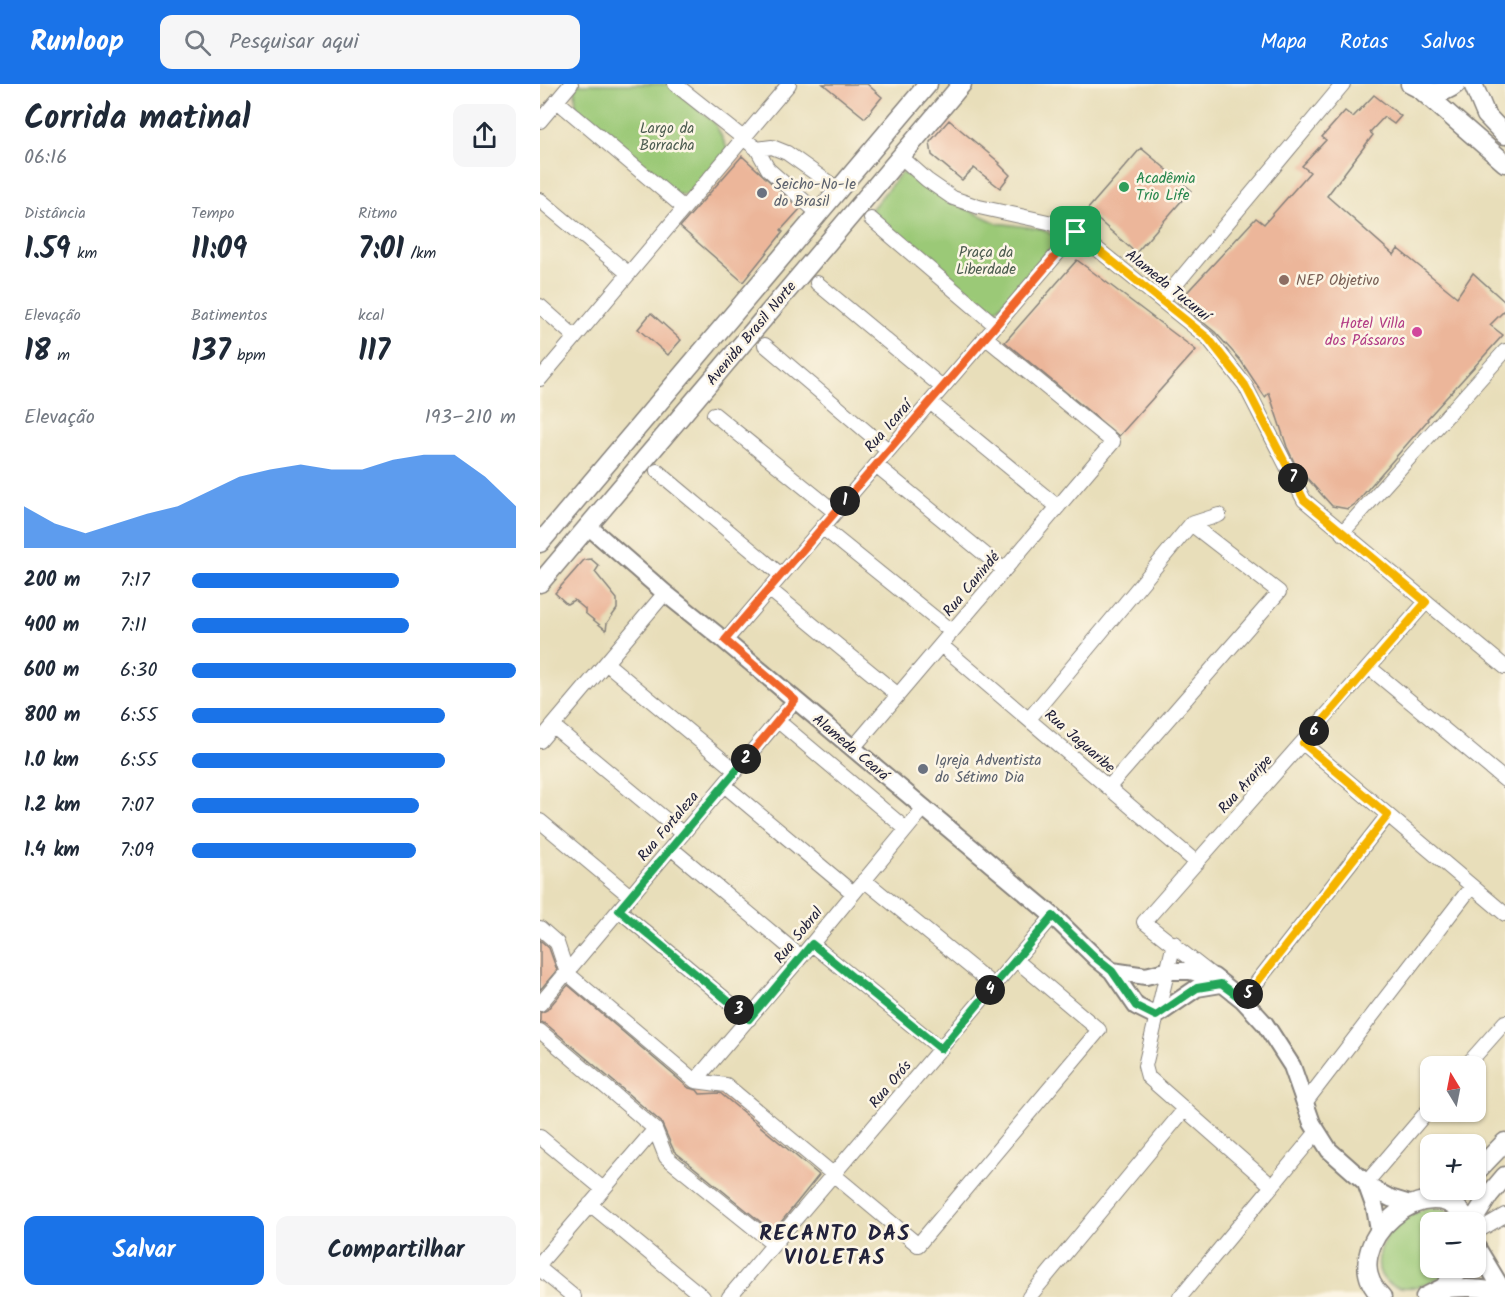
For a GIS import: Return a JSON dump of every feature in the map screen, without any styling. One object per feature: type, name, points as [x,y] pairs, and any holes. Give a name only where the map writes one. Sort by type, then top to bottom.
[{"type":"main road","name":"Avenida Brasil Norte","points":[[540,543],[928,84]]},
{"type":"main road","name":"Avenida Brasil Norte","points":[[540,583],[962,84]]},
{"type":"main road","points":[[1416,87],[1430,93],[1442,92],[1456,84]]},
{"type":"main road","points":[[1473,84],[1486,115],[1505,135]]},
{"type":"main road","points":[[1416,87],[1505,163]]},
{"type":"main road","points":[[1486,1162],[1505,1142]]},
{"type":"main road","points":[[1482,1212],[1489,1195],[1505,1176]]},
{"type":"main road","points":[[1382,1297],[1375,1290],[1367,1289],[1369,1255],[1379,1230],[1396,1213],[1413,1205],[1436,1201],[1447,1204],[1460,1212]]},
{"type":"main road","points":[[1432,1294],[1454,1278]]},
{"type":"street","points":[[540,121],[571,84]]},
{"type":"street","points":[[675,84],[757,149],[768,169],[819,214]]},
{"type":"street","points":[[540,379],[789,84]]},
{"type":"street","points":[[1162,301],[1343,84]]},
{"type":"street","points":[[557,101],[684,208]]},
{"type":"street","points":[[757,149],[772,147],[787,153],[839,190]]},
{"type":"street","name":"Alameda Tucuruí","points":[[900,156],[927,180],[953,198],[979,207],[1048,222],[1076,232],[1208,338],[1245,385],[1304,500],[1505,668]]},
{"type":"street","points":[[540,200],[629,274]]},
{"type":"street","points":[[871,219],[995,325]]},
{"type":"street","name":"Rua Icaraí","points":[[725,640],[1076,232]]},
{"type":"street","points":[[817,284],[942,387]]},
{"type":"street","points":[[540,306],[575,337]]},
{"type":"street","name":"Rua Canindé","points":[[853,748],[1113,442],[985,337]]},
{"type":"street","points":[[765,345],[888,450]]},
{"type":"street","points":[[1342,532],[1505,351]]},
{"type":"street","points":[[930,402],[1058,507]]},
{"type":"street","points":[[714,414],[835,512]]},
{"type":"street","points":[[876,465],[1004,570]]},
{"type":"street","points":[[657,471],[781,575]]},
{"type":"street","points":[[1029,719],[1191,524],[1220,515]]},
{"type":"street","points":[[1108,787],[1280,592],[1191,524]]},
{"type":"street","name":"Alameda Ceará","points":[[588,526],[665,593],[725,640],[1053,916],[1112,971],[1136,1006]]},
{"type":"street","points":[[822,527],[952,632]]},
{"type":"street","points":[[770,589],[898,695]]},
{"type":"street","points":[[540,741],[665,593]]},
{"type":"street","name":"Rua Araripe","points":[[1173,943],[1144,922],[1426,602]]},
{"type":"street","name":"Rua Jaguaribe","points":[[941,645],[1197,863]]},
{"type":"street","points":[[606,663],[736,771]]},
{"type":"street","points":[[1370,668],[1505,780]]},
{"type":"street","name":"Rua Fortaleza","points":[[540,1004],[795,700]]},
{"type":"street","points":[[778,721],[906,829]]},
{"type":"street","points":[[553,726],[683,834]]},
{"type":"street","points":[[1303,743],[1505,914]]},
{"type":"street","points":[[724,785],[853,893]]},
{"type":"street","name":"Rua Sobral","points":[[695,1081],[924,808]]},
{"type":"street","points":[[1243,1000],[1388,815]]},
{"type":"street","points":[[540,820],[630,896]]},
{"type":"street","points":[[671,848],[801,957]]},
{"type":"street","points":[[864,880],[994,986]]},
{"type":"street","points":[[1305,1104],[1472,886]]},
{"type":"street","points":[[619,910],[749,1019]]},
{"type":"street","name":"Rua Orós","points":[[729,1297],[1053,916]]},
{"type":"street","points":[[540,928],[557,943],[567,973],[695,1081],[726,1085],[918,1245],[1099,1030],[1016,960]]},
{"type":"street","points":[[1272,1186],[1148,1077],[1145,1066],[1173,943],[1243,1000],[1265,1024],[1292,1066],[1316,1133],[1329,1150],[1365,1183],[1390,1198],[1413,1205]]},
{"type":"street","points":[[812,944],[941,1049]]},
{"type":"street","points":[[1112,971],[1146,976],[1166,971],[1190,971],[1217,980]]},
{"type":"street","points":[[1146,976],[1137,996],[1136,1006],[1156,1016]]},
{"type":"street","points":[[1156,1016],[1197,988],[1217,980]]},
{"type":"street","points":[[1475,1056],[1505,1022]]},
{"type":"street","points":[[540,1030],[655,1129],[666,1157],[774,1244]]},
{"type":"street","points":[[1029,1297],[1184,1110]]},
{"type":"street","points":[[1365,1183],[1420,1120]]},
{"type":"street","points":[[540,1263],[545,1248],[590,1204],[655,1129]]},
{"type":"street","points":[[1180,1297],[1316,1133]]},
{"type":"street","points":[[540,1137],[603,1189]]},
{"type":"street","points":[[1365,1183],[1376,1208],[1379,1230]]},
{"type":"street","points":[[590,1204],[703,1297]]},
{"type":"street","points":[[1486,1223],[1505,1215]]},
{"type":"street","points":[[1486,1263],[1504,1294]]},
{"type":"street","points":[[540,1269],[574,1297]]},
{"type":"street","points":[[1432,1294],[1465,1287],[1482,1288],[1504,1294]]},
{"type":"green space","name":"Largo da Borracha","points":[[577,84],[668,84],[715,123],[728,150],[691,195],[671,194],[576,111],[575,87]]},
{"type":"green space","name":"Praça da Liberdade","points":[[902,172],[954,203],[997,223],[1042,229],[1053,235],[1053,246],[992,315],[869,212]]},
{"type":"green space","points":[[1426,1208],[1445,1209],[1448,1212],[1420,1212],[1420,1278],[1437,1278],[1426,1284],[1400,1287],[1389,1283],[1381,1275],[1378,1263],[1387,1235],[1398,1223]]},
{"type":"building","points":[[823,84],[867,84],[882,97],[865,118]]},
{"type":"building","points":[[1374,95],[1401,116],[1394,124],[1384,117],[1370,132],[1373,135],[1327,196],[1394,255],[1398,249],[1457,297],[1473,273],[1505,302],[1505,310],[1490,325],[1503,335],[1427,419],[1355,504],[1348,509],[1332,506],[1296,466],[1287,447],[1269,393],[1265,397],[1241,361],[1215,332],[1178,302],[1256,218],[1264,224],[1310,172],[1302,166],[1326,140],[1322,137],[1345,111],[1353,117]]},
{"type":"building","points":[[949,120],[1000,163],[1010,175],[1000,188],[974,168],[962,180],[932,155],[930,142]]},
{"type":"building","points":[[1141,148],[1191,190],[1136,253],[1087,210]]},
{"type":"building","points":[[742,156],[800,209],[781,230],[783,232],[743,282],[680,227]]},
{"type":"building","points":[[1077,260],[1196,350],[1119,436],[1005,342]]},
{"type":"building","points":[[651,313],[681,340],[668,355],[638,329]]},
{"type":"building","points":[[591,559],[599,566],[595,572],[617,599],[617,609],[607,623],[606,630],[585,613],[585,609],[574,600],[567,604],[555,593],[584,560]]},
{"type":"building","points":[[540,940],[549,948],[557,970],[540,990]]},
{"type":"building","points":[[568,985],[689,1088],[697,1090],[700,1094],[720,1093],[819,1175],[773,1232],[674,1151],[661,1122],[546,1024],[540,1022],[540,1013],[547,1010]]},
{"type":"place","name":"Acadêmia Trio Life","points":[[1124,187]]},
{"type":"place","name":"Seicho-No-Ie do Brasil","points":[[762,193]]},
{"type":"place","name":"NEP Objetivo","points":[[1284,280]]},
{"type":"place","name":"Hotel Villa dos Pássaros","points":[[1417,332]]},
{"type":"place","name":"Igreja Adventista do Sétimo Dia","points":[[923,769]]},
{"type":"district","name":"RECANTO DAS VIOLETAS","points":[[835,1245]]},
{"type":"route","points":[[1076,232],[1208,338],[1245,385],[1304,500],[1426,602],[1303,743],[1388,815],[1243,1000],[1221,984],[1197,988],[1156,1016],[1150,1014],[1136,1006],[1112,971],[1053,916],[941,1049],[812,944],[749,1019],[619,910],[795,700],[725,640],[1076,232]]}]
